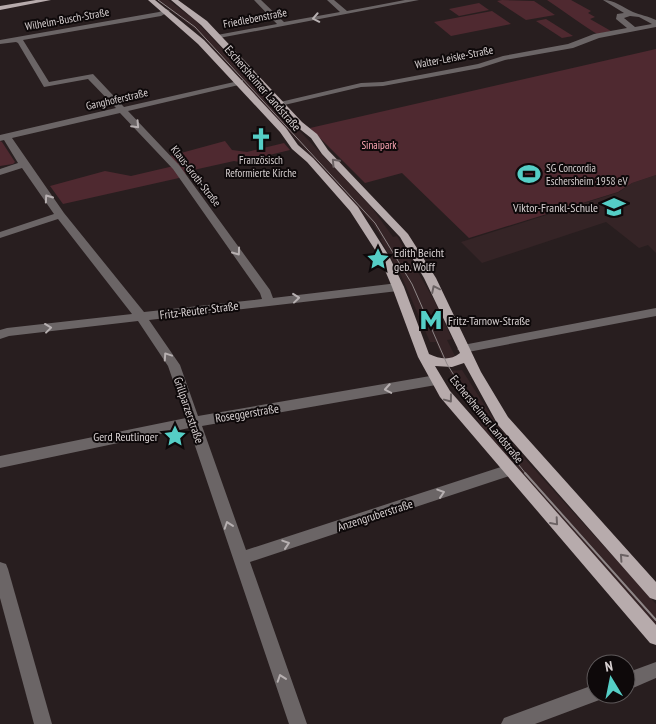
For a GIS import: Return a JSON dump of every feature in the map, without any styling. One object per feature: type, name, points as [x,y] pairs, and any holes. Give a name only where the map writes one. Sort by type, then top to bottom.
[{"type":"main road","points":[[2,5],[11,0]]},
{"type":"main road","points":[[2,5],[15,4],[18,0]]},
{"type":"main road","points":[[2,5],[48,0]]},
{"type":"main road","name":"Eschersheimer Landstraße","points":[[151,0],[201,42],[240,82],[283,130],[295,147],[310,160],[354,210],[384,256],[398,286],[424,357],[436,380],[459,411],[656,637]]},
{"type":"main road","name":"Eschersheimer Landstraße","points":[[174,0],[204,23],[299,124],[314,136],[325,152],[404,236],[430,278],[487,396],[504,421],[656,593]]},
{"type":"main road","points":[[424,357],[435,363],[447,364],[454,362],[464,351]]},
{"type":"street","points":[[257,0],[281,24]]},
{"type":"street","points":[[330,0],[345,13]]},
{"type":"street","name":"Friedlebenstraße","points":[[217,37],[410,0]]},
{"type":"street","name":"Walter-Leiske-Straße","points":[[280,103],[361,85],[383,84],[497,62],[504,58],[570,46],[597,36],[631,28],[656,25],[655,22],[642,15],[630,13],[606,0]]},
{"type":"street","name":"Wilhelm-Busch-Straße","points":[[0,42],[161,14],[166,11]]},
{"type":"street","points":[[630,13],[620,16],[620,19],[631,28]]},
{"type":"street","name":"Klaus-Groth-Straße","points":[[16,39],[21,42],[47,85],[90,76],[176,167],[266,293],[268,301]]},
{"type":"street","name":"Ganghoferstraße","points":[[3,137],[240,82]]},
{"type":"street","name":"Grillparzerstraße","points":[[3,137],[60,215],[141,317],[174,365],[298,724]]},
{"type":"street","points":[[0,172],[24,164]]},
{"type":"street","points":[[0,235],[60,215]]},
{"type":"street","name":"Fritz-Reuter-Straße","points":[[0,335],[398,286]]},
{"type":"street","points":[[464,351],[655,314]]},
{"type":"street","name":"Roseggerstraße","points":[[0,462],[193,422],[436,380]]},
{"type":"street","name":"Anzengruberstraße","points":[[240,559],[510,470]]},
{"type":"street","points":[[0,569],[43,724]]},
{"type":"street","points":[[636,678],[656,670]]},
{"type":"street","points":[[510,724],[586,697]]},
{"type":"shaded area","points":[[157,0],[168,0],[195,20],[372,208],[393,237],[397,236],[434,300],[452,339],[447,340],[456,358],[443,360],[436,342],[430,342],[401,275],[373,224],[197,31]]},
{"type":"shaded area","name":"Viktor-Frankl-Schule","points":[[656,175],[656,253],[648,245],[639,248],[606,222],[482,263],[461,242],[619,192],[632,183]]},
{"type":"shaded area","points":[[462,370],[496,423],[517,450],[656,604],[656,626],[482,427],[449,371]]},
{"type":"green space","points":[[547,0],[571,0],[591,11],[588,13],[595,17],[590,19],[611,31],[597,34]]},
{"type":"green space","points":[[497,1],[534,1],[555,15],[526,20]]},
{"type":"green space","points":[[479,3],[489,10],[459,16],[449,9]]},
{"type":"green space","points":[[492,11],[511,24],[451,36],[434,22]]},
{"type":"green space","points":[[546,19],[573,36],[562,38],[536,21]]},
{"type":"green space","name":"Sinaipark","points":[[656,49],[656,175],[632,183],[618,192],[469,238],[402,173],[365,183],[310,128]]},
{"type":"green space","points":[[0,141],[15,162],[13,164],[0,166]]},
{"type":"green space","points":[[225,141],[232,150],[247,152],[284,143],[290,150],[240,162],[234,161],[189,171],[179,178],[63,204],[50,186],[105,171],[131,176],[178,165],[170,156]]},
{"type":"tram line","points":[[158,0],[195,27],[375,223],[412,284],[447,364],[475,409],[526,474]]},
{"type":"tram line","points":[[525,473],[656,620]]},
{"type":"place","name":"Französisch Reformierte Kirche","points":[[261,139]]},
{"type":"place","name":"SG Concordia Eschersheim 1958 eV","points":[[529,174]]},
{"type":"place","name":"Viktor-Frankl-Schule","points":[[614,207]]},
{"type":"place","name":"Edith Beicht geb. Wolff","points":[[378,259]]},
{"type":"place","name":"Fritz-Tarnow-Straße","points":[[431,320]]},
{"type":"place","name":"Gerd Reutlinger","points":[[175,436]]}]
